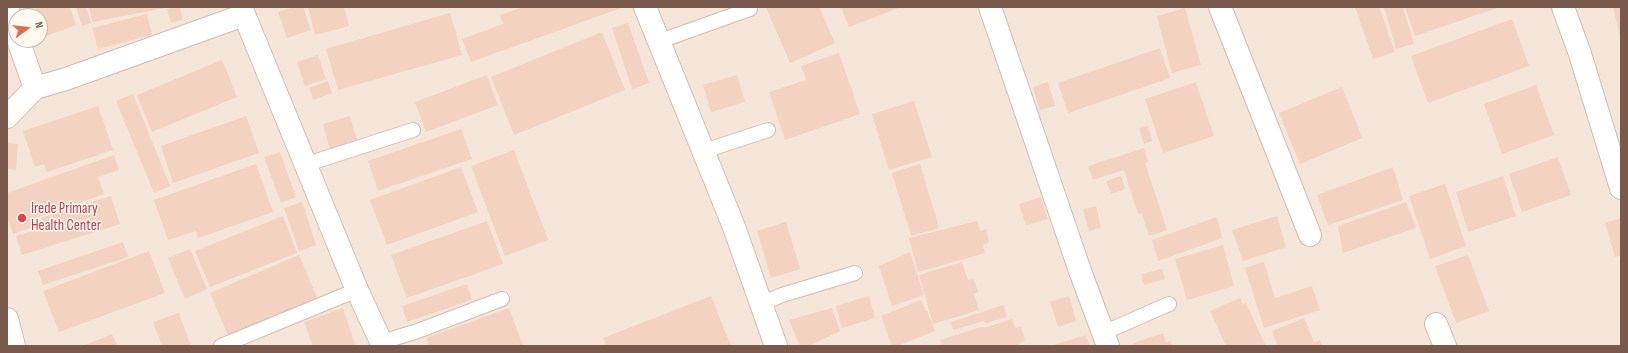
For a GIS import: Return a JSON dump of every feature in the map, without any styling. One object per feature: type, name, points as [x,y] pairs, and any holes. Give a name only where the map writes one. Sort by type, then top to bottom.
[{"type":"street","points":[[645,7],[734,226],[776,346]]},
{"type":"street","points":[[990,7],[1105,340]]},
{"type":"street","points":[[1220,7],[1310,235]]},
{"type":"street","points":[[1563,7],[1580,54],[1621,188]]},
{"type":"street","points":[[7,117],[35,88],[66,79],[243,11],[357,290],[382,344]]},
{"type":"street","points":[[21,48],[35,88]]},
{"type":"street","points":[[7,319],[14,346]]},
{"type":"street","points":[[1436,324],[1445,346]]},
{"type":"lane","points":[[660,41],[750,9]]},
{"type":"lane","points":[[306,164],[413,130]]},
{"type":"lane","points":[[704,151],[768,130]]},
{"type":"lane","points":[[761,304],[782,295],[855,273]]},
{"type":"lane","points":[[221,346],[357,290]]},
{"type":"lane","points":[[382,344],[502,300]]},
{"type":"lane","points":[[1105,340],[1169,304]]},
{"type":"shaded area","points":[[7,7],[1621,7],[1621,346],[7,346]]},
{"type":"building","points":[[70,7],[76,25],[48,35],[48,8],[36,8]]},
{"type":"building","points":[[76,7],[86,7],[91,23],[82,26]]},
{"type":"building","points":[[89,7],[164,7],[164,8],[92,22]]},
{"type":"building","points":[[180,7],[183,20],[171,23],[167,9]]},
{"type":"building","points":[[294,7],[303,7],[311,30],[287,38],[278,12]]},
{"type":"building","points":[[308,7],[344,7],[349,26],[315,35]]},
{"type":"building","points":[[523,7],[624,7],[471,62],[462,39],[503,24],[500,15]]},
{"type":"building","points":[[766,7],[819,7],[835,43],[790,63]]},
{"type":"building","points":[[841,7],[901,7],[849,27]]},
{"type":"building","points":[[1355,7],[1379,7],[1395,52],[1373,59]]},
{"type":"building","points":[[1384,7],[1403,7],[1414,44],[1396,49]]},
{"type":"building","points":[[1405,7],[1500,7],[1415,36]]},
{"type":"building","points":[[1613,7],[1621,7],[1621,37],[1620,37]]},
{"type":"building","points":[[1185,8],[1201,65],[1172,73],[1157,16]]},
{"type":"building","points":[[450,13],[462,55],[338,90],[326,49]]},
{"type":"building","points":[[147,14],[152,35],[98,49],[92,28]]},
{"type":"building","points":[[1512,19],[1529,66],[1428,103],[1411,56]]},
{"type":"building","points":[[628,23],[649,83],[632,89],[612,28]]},
{"type":"building","points":[[602,32],[625,90],[514,135],[491,77]]},
{"type":"building","points":[[1160,48],[1170,78],[1068,113],[1058,83]]},
{"type":"building","points":[[839,53],[860,114],[785,140],[769,92],[806,80],[801,66]]},
{"type":"building","points":[[318,55],[326,79],[305,86],[297,62]]},
{"type":"building","points":[[222,60],[237,97],[152,132],[137,95]]},
{"type":"building","points":[[487,75],[498,105],[426,132],[415,102]]},
{"type":"building","points":[[737,75],[745,102],[711,112],[703,85]]},
{"type":"building","points":[[328,81],[332,93],[313,100],[309,88]]},
{"type":"building","points":[[1048,82],[1055,106],[1040,110],[1033,87]]},
{"type":"building","points":[[1196,82],[1214,136],[1163,153],[1145,99]]},
{"type":"building","points":[[1536,85],[1554,135],[1502,154],[1484,104]]},
{"type":"building","points":[[1342,87],[1362,138],[1300,164],[1279,113]]},
{"type":"building","points":[[133,94],[170,186],[154,193],[116,101]]},
{"type":"building","points":[[914,101],[932,157],[889,170],[872,114]]},
{"type":"building","points":[[98,106],[113,150],[47,172],[44,164],[35,167],[23,131]]},
{"type":"building","points":[[246,116],[259,153],[173,183],[161,146]]},
{"type":"building","points":[[350,116],[358,143],[330,150],[323,124]]},
{"type":"building","points":[[1148,126],[1152,141],[1144,144],[1139,128]]},
{"type":"building","points":[[461,129],[472,159],[378,191],[368,161]]},
{"type":"building","points":[[7,143],[18,144],[16,170],[7,169]]},
{"type":"building","points":[[1144,148],[1148,162],[1145,163],[1167,230],[1149,236],[1142,213],[1138,214],[1124,170],[1093,180],[1088,166]]},
{"type":"building","points":[[514,150],[548,240],[505,256],[471,166]]},
{"type":"building","points":[[280,152],[296,197],[281,203],[264,157]]},
{"type":"building","points":[[114,155],[119,170],[98,177],[104,194],[36,218],[38,225],[13,234],[7,216],[7,193]]},
{"type":"building","points":[[1558,157],[1571,195],[1522,212],[1509,174]]},
{"type":"building","points":[[256,164],[273,212],[198,238],[196,231],[168,240],[154,200]]},
{"type":"building","points":[[920,164],[939,228],[911,236],[892,173]]},
{"type":"building","points":[[461,167],[478,212],[387,245],[370,200]]},
{"type":"building","points":[[1393,167],[1403,200],[1328,225],[1317,195]]},
{"type":"building","points":[[1121,176],[1125,189],[1111,194],[1106,181]]},
{"type":"building","points":[[1503,176],[1516,216],[1468,232],[1456,192]]},
{"type":"building","points":[[1445,184],[1466,246],[1430,259],[1409,196]]},
{"type":"building","points":[[111,196],[120,224],[22,255],[16,236],[44,227],[41,218]]},
{"type":"building","points":[[1041,197],[1048,219],[1026,225],[1019,204]]},
{"type":"building","points":[[302,202],[316,245],[299,251],[284,208]]},
{"type":"building","points":[[1406,202],[1416,228],[1343,253],[1338,226]]},
{"type":"building","points":[[1096,206],[1101,228],[1089,231],[1083,209]]},
{"type":"building","points":[[283,216],[297,253],[210,287],[195,251]]},
{"type":"building","points":[[1277,216],[1286,247],[1243,261],[1232,230]]},
{"type":"building","points":[[1217,217],[1222,238],[1158,261],[1152,240]]},
{"type":"building","points":[[1621,218],[1621,255],[1615,257],[1605,223]]},
{"type":"building","points":[[487,221],[503,264],[407,298],[391,255]]},
{"type":"building","points":[[977,221],[980,231],[986,229],[989,242],[983,245],[985,253],[918,272],[909,238]]},
{"type":"building","points":[[786,222],[800,269],[771,278],[757,231]]},
{"type":"building","points":[[123,242],[128,257],[43,285],[38,271]]},
{"type":"building","points":[[1223,245],[1234,286],[1187,300],[1175,259]]},
{"type":"building","points":[[190,249],[207,289],[185,299],[168,258]]},
{"type":"building","points":[[149,251],[165,293],[59,332],[43,291]]},
{"type":"building","points":[[910,252],[924,295],[892,306],[879,266]]},
{"type":"building","points":[[299,255],[319,302],[230,340],[210,293]]},
{"type":"building","points":[[1468,255],[1489,311],[1456,323],[1435,266]]},
{"type":"building","points":[[962,262],[968,280],[974,279],[978,292],[974,294],[979,310],[933,324],[919,275]]},
{"type":"building","points":[[1264,262],[1275,298],[1312,286],[1320,310],[1264,328],[1245,268]]},
{"type":"building","points":[[1162,269],[1165,279],[1144,285],[1141,274]]},
{"type":"building","points":[[467,284],[472,300],[407,322],[402,306]]},
{"type":"building","points":[[711,296],[731,346],[606,346],[603,338]]},
{"type":"building","points":[[869,296],[875,318],[842,328],[836,306]]},
{"type":"building","points":[[1069,296],[1076,321],[1058,327],[1050,302]]},
{"type":"building","points":[[1240,298],[1243,305],[1246,303],[1266,346],[1226,346],[1210,311]]},
{"type":"building","points":[[921,300],[935,331],[897,346],[892,346],[881,316]]},
{"type":"building","points":[[1004,305],[1007,317],[986,323],[984,321],[953,330],[951,322]]},
{"type":"building","points":[[343,308],[355,344],[348,346],[313,346],[304,322]]},
{"type":"building","points":[[509,308],[523,346],[429,346],[426,338]]},
{"type":"building","points":[[832,308],[840,331],[809,346],[800,346],[789,320]]},
{"type":"building","points":[[179,313],[191,346],[162,346],[153,322]]},
{"type":"building","points":[[1304,318],[1314,342],[1320,340],[1322,346],[1278,346],[1272,331]]},
{"type":"building","points":[[1012,319],[1015,328],[1021,327],[1025,340],[1019,344],[1019,346],[942,346],[940,340]]},
{"type":"building","points":[[1163,333],[1166,342],[1171,341],[1172,346],[1134,346],[1133,343]]},
{"type":"building","points":[[112,334],[117,346],[82,346]]},
{"type":"building","points":[[1086,335],[1090,346],[1051,346]]},
{"type":"place","name":"Irede Primary Health Center","points":[[22,218]]}]
